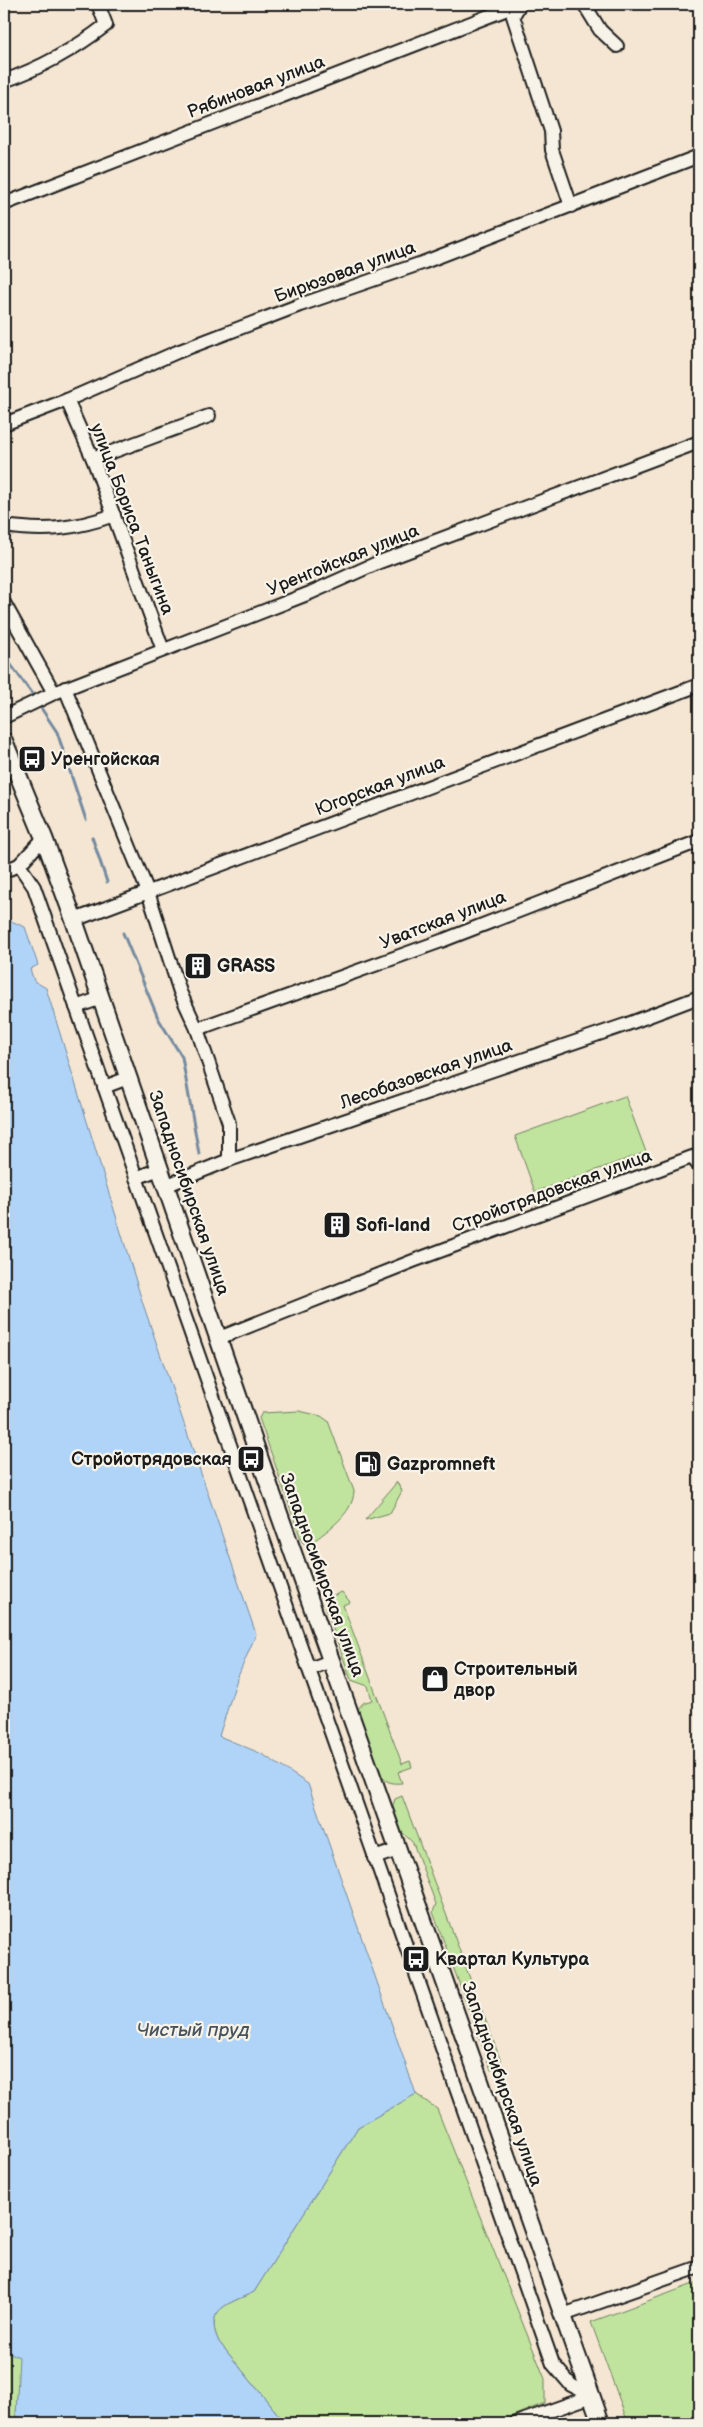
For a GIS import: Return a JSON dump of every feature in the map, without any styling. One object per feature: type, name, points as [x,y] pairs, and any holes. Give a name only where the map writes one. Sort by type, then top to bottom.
[{"type":"main road","name":"Западносибирская улица","points":[[4,741],[44,838],[74,920],[264,1471],[601,2423]]},
{"type":"street","points":[[4,81],[49,62],[87,40],[106,25],[98,4]]},
{"type":"street","points":[[520,4],[513,16],[551,132],[552,150],[571,206]]},
{"type":"street","name":"Рябиновая улица","points":[[4,204],[520,4]]},
{"type":"street","points":[[584,4],[600,30],[617,46]]},
{"type":"street","name":"Бирюзовая улица","points":[[4,424],[67,400],[178,352],[307,303],[422,263],[699,156]]},
{"type":"street","name":"улица Бориса Таныгина","points":[[67,400],[93,459],[163,650]]},
{"type":"street","points":[[93,459],[209,416]]},
{"type":"street","name":"Уренгойская улица","points":[[4,717],[59,691],[310,593],[377,563],[699,442]]},
{"type":"street","points":[[4,526],[46,530],[84,526],[114,515]]},
{"type":"street","points":[[4,603],[59,691],[148,892],[180,992],[197,1029],[229,1123],[230,1160]]},
{"type":"street","name":"Югорская улица","points":[[74,920],[699,685]]},
{"type":"street","points":[[4,872],[19,865],[44,838]]},
{"type":"street","name":"Уватская улица","points":[[197,1029],[444,940],[699,841]]},
{"type":"street","points":[[19,865],[34,887],[553,2364],[571,2385],[592,2396]]},
{"type":"street","name":"Лесобазовская улица","points":[[165,1186],[230,1160],[699,997]]},
{"type":"street","points":[[76,1006],[100,998]]},
{"type":"street","points":[[104,1087],[128,1078]]},
{"type":"street","name":"Стройотрядовская улица","points":[[219,1338],[412,1261],[692,1158],[699,1166]]},
{"type":"street","points":[[136,1178],[159,1169]]},
{"type":"street","points":[[241,1474],[264,1471]]},
{"type":"street","points":[[308,1669],[332,1661]]},
{"type":"street","points":[[374,1858],[398,1850]]},
{"type":"street","points":[[563,2316],[699,2267]]},
{"type":"street","points":[[516,2423],[592,2396]]},
{"type":"green space","points":[[625,1096],[646,1152],[535,1192],[515,1136]]},
{"type":"green space","points":[[299,1411],[321,1416],[328,1421],[354,1491],[349,1508],[330,1529],[308,1546],[302,1542],[259,1418],[262,1413]]},
{"type":"green space","points":[[397,1482],[402,1491],[390,1513],[365,1520]]},
{"type":"green space","points":[[342,1592],[350,1602],[343,1605],[402,1764],[410,1761],[412,1767],[398,1772],[402,1783],[388,1782],[378,1772],[357,1710],[363,1703],[372,1700],[368,1686],[351,1680],[326,1609],[326,1604],[330,1597]]},
{"type":"green space","points":[[402,1796],[503,2067],[491,2070],[433,1912],[436,1904],[413,1843],[401,1831],[392,1808],[395,1799]]},
{"type":"green space","points":[[416,2094],[437,2109],[545,2379],[545,2403],[495,2423],[285,2423],[219,2342],[214,2322],[216,2315],[227,2304],[254,2292],[358,2127]]},
{"type":"green space","points":[[699,2282],[699,2423],[628,2423],[591,2322]]},
{"type":"green space","points":[[4,2350],[20,2357],[16,2416],[30,2423],[4,2423]]},
{"type":"water","name":"Чистый пруд","points":[[4,918],[25,927],[38,965],[30,969],[34,981],[46,988],[143,1304],[256,1634],[237,1679],[219,1736],[262,1754],[308,1784],[416,2094],[358,2127],[254,2292],[227,2304],[216,2315],[214,2322],[215,2331],[219,2342],[285,2423],[30,2423],[16,2416],[19,2357],[4,2350]]},
{"type":"waterway","points":[[4,655],[32,694]]},
{"type":"waterway","points":[[41,708],[57,732],[86,820]]},
{"type":"waterway","points":[[92,837],[107,882]]},
{"type":"waterway","points":[[123,933],[158,1018],[182,1057],[199,1154]]},
{"type":"place","name":"Уренгойская","points":[[32,759]]},
{"type":"place","name":"GRASS","points":[[198,966]]},
{"type":"place","name":"Sofi-land","points":[[337,1225]]},
{"type":"place","name":"Стройотрядовская","points":[[251,1459]]},
{"type":"place","name":"Gazpromneft","points":[[368,1464]]},
{"type":"place","name":"Строительный двор","points":[[435,1679]]},
{"type":"place","name":"Квартал Культура","points":[[416,1959]]}]
